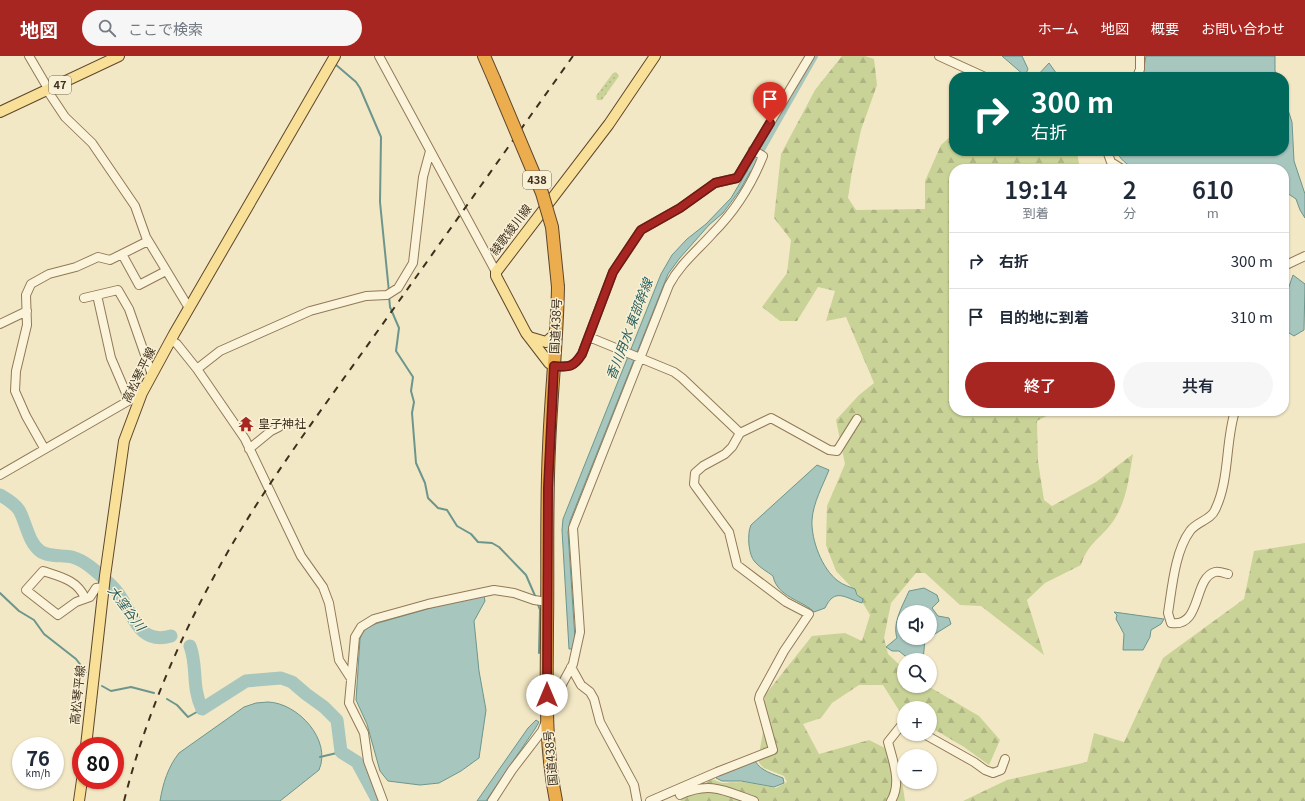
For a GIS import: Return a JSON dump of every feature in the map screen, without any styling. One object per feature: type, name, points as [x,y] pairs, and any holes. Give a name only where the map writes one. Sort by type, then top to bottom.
[{"type":"highway","name":"国道438号","points":[[484,56],[542,193],[552,227],[558,288],[540,601],[549,755],[556,801]]},
{"type":"main road","name":"47","points":[[0,112],[119,56]]},
{"type":"main road","name":"綾歌綾川線","points":[[554,366],[549,363],[529,337],[496,276],[496,272],[609,124],[655,56]]},
{"type":"main road","name":"高松琴平線","points":[[87,737],[104,582],[124,441],[142,393],[189,308],[333,59]]},
{"type":"main road","points":[[529,337],[546,342],[554,336],[557,326]]},
{"type":"main road","points":[[80,801],[81,789]]},
{"type":"street","points":[[29,56],[46,85],[47,90],[65,117],[92,143],[132,201],[148,240],[189,308]]},
{"type":"street","points":[[380,56],[496,272]]},
{"type":"street","points":[[554,366],[566,367],[577,363],[582,354],[613,272],[641,230],[680,208],[715,183],[737,178],[757,152],[810,56]]},
{"type":"street","points":[[939,56],[974,72]]},
{"type":"street","points":[[1139,72],[1140,56]]},
{"type":"street","points":[[197,369],[220,351],[310,311],[366,296],[389,294],[398,288],[413,263],[423,177],[430,151]]},
{"type":"street","points":[[492,801],[512,770],[542,731],[571,667],[580,632],[573,528],[640,357],[675,274],[714,232],[744,196],[759,168],[763,156],[757,152]]},
{"type":"street","points":[[1109,156],[1111,162],[1114,164]]},
{"type":"street","points":[[44,448],[26,416],[15,391],[16,371],[27,325],[26,295],[31,284],[49,274],[76,267],[98,257],[110,260],[148,240]]},
{"type":"street","points":[[122,254],[139,285],[166,271]]},
{"type":"street","points":[[1289,264],[1305,256]]},
{"type":"street","points":[[84,298],[118,290],[129,309],[152,375]]},
{"type":"street","points":[[97,295],[111,358],[129,400]]},
{"type":"street","points":[[0,324],[26,311]]},
{"type":"street","points":[[588,337],[674,372],[740,433]]},
{"type":"street","points":[[171,340],[177,344],[197,369],[223,406],[249,449],[301,556],[323,587],[329,603],[339,660],[350,677]]},
{"type":"street","points":[[0,475],[44,448],[142,393]]},
{"type":"street","points":[[1228,574],[1216,571],[1209,575],[1187,619],[1177,624],[1171,623],[1168,613],[1180,550],[1194,526],[1213,514],[1216,509],[1222,489],[1230,428],[1234,416]]},
{"type":"street","points":[[660,800],[717,772],[773,750],[759,699],[760,695],[784,651],[809,614],[786,602],[737,565],[729,532],[694,484],[695,473],[725,454],[732,447],[740,433],[771,418],[829,450],[837,451],[857,419]]},
{"type":"street","points":[[249,449],[271,431],[279,427]]},
{"type":"street","points":[[85,598],[80,588],[65,578],[43,571],[26,590],[58,615],[76,602],[90,597],[96,588],[104,582]]},
{"type":"street","points":[[383,801],[368,761],[364,733],[349,703],[350,677],[355,637],[361,627],[368,622],[452,598],[494,590],[514,592],[540,601]]},
{"type":"street","points":[[571,667],[581,684],[590,692],[594,699],[600,722],[634,785],[637,801]]},
{"type":"street","points":[[891,801],[897,788],[888,742],[897,731]]},
{"type":"street","points":[[936,741],[988,772],[1001,770],[1005,759]]},
{"type":"street","points":[[660,800],[703,787],[719,789],[754,801]]},
{"type":"green space","points":[[842,56],[865,56],[874,59],[877,85],[861,130],[852,171],[848,198],[856,210],[925,209],[925,181],[941,145],[949,138],[949,156],[1078,156],[1079,164],[949,164],[949,416],[1046,416],[1037,421],[1038,461],[1044,500],[1052,506],[1096,482],[1133,454],[1125,496],[1114,520],[1092,545],[1084,557],[1081,565],[1045,583],[1027,600],[1044,655],[981,606],[960,605],[925,573],[916,573],[891,603],[884,638],[888,654],[897,662],[897,693],[937,693],[937,691],[979,716],[1000,740],[989,765],[964,747],[937,731],[937,701],[897,701],[897,707],[883,685],[859,685],[832,703],[821,718],[803,724],[819,754],[869,740],[893,752],[897,765],[897,789],[903,789],[905,801],[680,801],[712,779],[722,783],[744,782],[776,788],[787,782],[784,776],[764,768],[758,760],[763,732],[765,695],[812,636],[845,633],[862,641],[870,615],[857,593],[836,571],[826,545],[827,506],[845,464],[836,420],[859,395],[874,383],[846,317],[826,321],[835,291],[818,287],[797,321],[780,321],[762,307],[787,273],[791,240],[774,218],[781,154],[815,90]]},
{"type":"green space","points":[[616,72],[619,76],[602,100],[597,100],[596,96],[613,73]]},
{"type":"green space","points":[[1305,543],[1305,801],[963,801],[1007,780],[1087,762],[1094,733],[1124,742],[1163,658],[1244,599],[1254,551]]},
{"type":"water","points":[[1002,56],[1022,56],[1028,69],[1027,72],[1020,72]]},
{"type":"water","points":[[1146,56],[1275,56],[1276,72],[1143,72]]},
{"type":"water","points":[[1049,63],[1055,72],[1041,72]]},
{"type":"water","points":[[1289,113],[1292,122],[1294,161],[1305,194],[1305,218],[1296,199],[1289,194],[1289,164],[1128,164],[1120,156],[1289,156]]},
{"type":"water","points":[[755,158],[758,158],[740,190],[723,213],[709,225],[668,274],[570,521],[568,532],[575,639],[572,649],[569,649],[562,530],[563,519],[661,274],[672,255],[687,239],[706,224],[731,198]]},
{"type":"water","points":[[1293,275],[1305,284],[1304,330],[1294,336],[1289,333],[1289,287]]},
{"type":"water","points":[[817,465],[829,470],[816,501],[812,520],[813,536],[819,554],[822,562],[832,576],[842,584],[855,589],[857,595],[863,599],[862,603],[837,596],[829,602],[825,608],[814,612],[779,589],[773,576],[755,562],[751,554],[749,538],[751,525]]},
{"type":"water","points":[[924,588],[937,595],[939,601],[935,605],[902,605],[909,591]]},
{"type":"water","points":[[473,596],[484,596],[485,601],[474,621],[479,671],[486,710],[479,758],[461,771],[439,783],[420,785],[388,781],[380,771],[367,724],[356,700],[361,636],[366,629],[378,623]]},
{"type":"water","points":[[1114,612],[1164,619],[1161,624],[1151,630],[1150,637],[1143,650],[1123,650],[1124,634],[1116,619],[1117,615]]},
{"type":"water","points":[[937,615],[949,618],[951,624],[937,633]]},
{"type":"water","points":[[897,620],[897,638],[896,632]]},
{"type":"water","points":[[897,638],[897,645],[924,645],[924,653],[901,653],[899,651],[892,651],[886,647]]},
{"type":"water","points":[[268,702],[279,704],[290,709],[301,716],[310,725],[321,747],[322,759],[319,770],[280,801],[160,801],[166,776],[179,753],[244,707],[256,703]]},
{"type":"water","points":[[536,720],[539,722],[535,729],[486,801],[477,801],[528,728]]},
{"type":"water","points":[[755,761],[764,770],[783,778],[784,783],[774,787],[741,781],[722,781],[716,778],[716,775]]},
{"type":"waterway","name":"香川用水 東部幹線","points":[[751,167],[814,56]]},
{"type":"waterway","points":[[335,64],[356,82],[360,88],[381,137],[380,202],[389,292]]},
{"type":"waterway","points":[[389,296],[390,307],[399,328],[396,351],[413,377],[411,391],[414,402],[412,413],[416,463],[425,483],[428,498],[438,508],[447,510],[457,526],[471,534],[478,542],[492,543],[499,547],[526,575],[536,598]]},
{"type":"waterway","name":"大窪谷川","points":[[0,495],[13,503],[19,510],[30,537],[40,551],[51,555],[72,557],[88,565],[119,594],[141,630],[149,635],[159,638],[171,636]]},
{"type":"waterway","points":[[0,593],[19,611],[34,620],[44,634],[76,659],[86,672]]},
{"type":"waterway","points":[[537,602],[540,610],[539,653]]},
{"type":"waterway","name":"大窪谷川","points":[[190,646],[194,661],[195,684],[202,709],[246,681],[281,678],[292,682],[324,707],[337,720],[341,752],[357,762],[378,801]]},
{"type":"waterway","points":[[102,686],[111,691],[131,687],[154,693]]},
{"type":"waterway","points":[[167,699],[177,705],[188,717],[202,709]]},
{"type":"waterway","points":[[320,757],[341,752]]},
{"type":"railway","points":[[124,801],[149,718],[165,678],[202,599],[245,523],[306,431],[573,56]]},
{"type":"place","name":"皇子神社","points":[[246,424]]},
{"type":"route","points":[[547,695],[548,488],[554,366],[566,367],[577,363],[582,354],[613,272],[641,230],[680,208],[715,183],[737,178],[770,123]]}]
